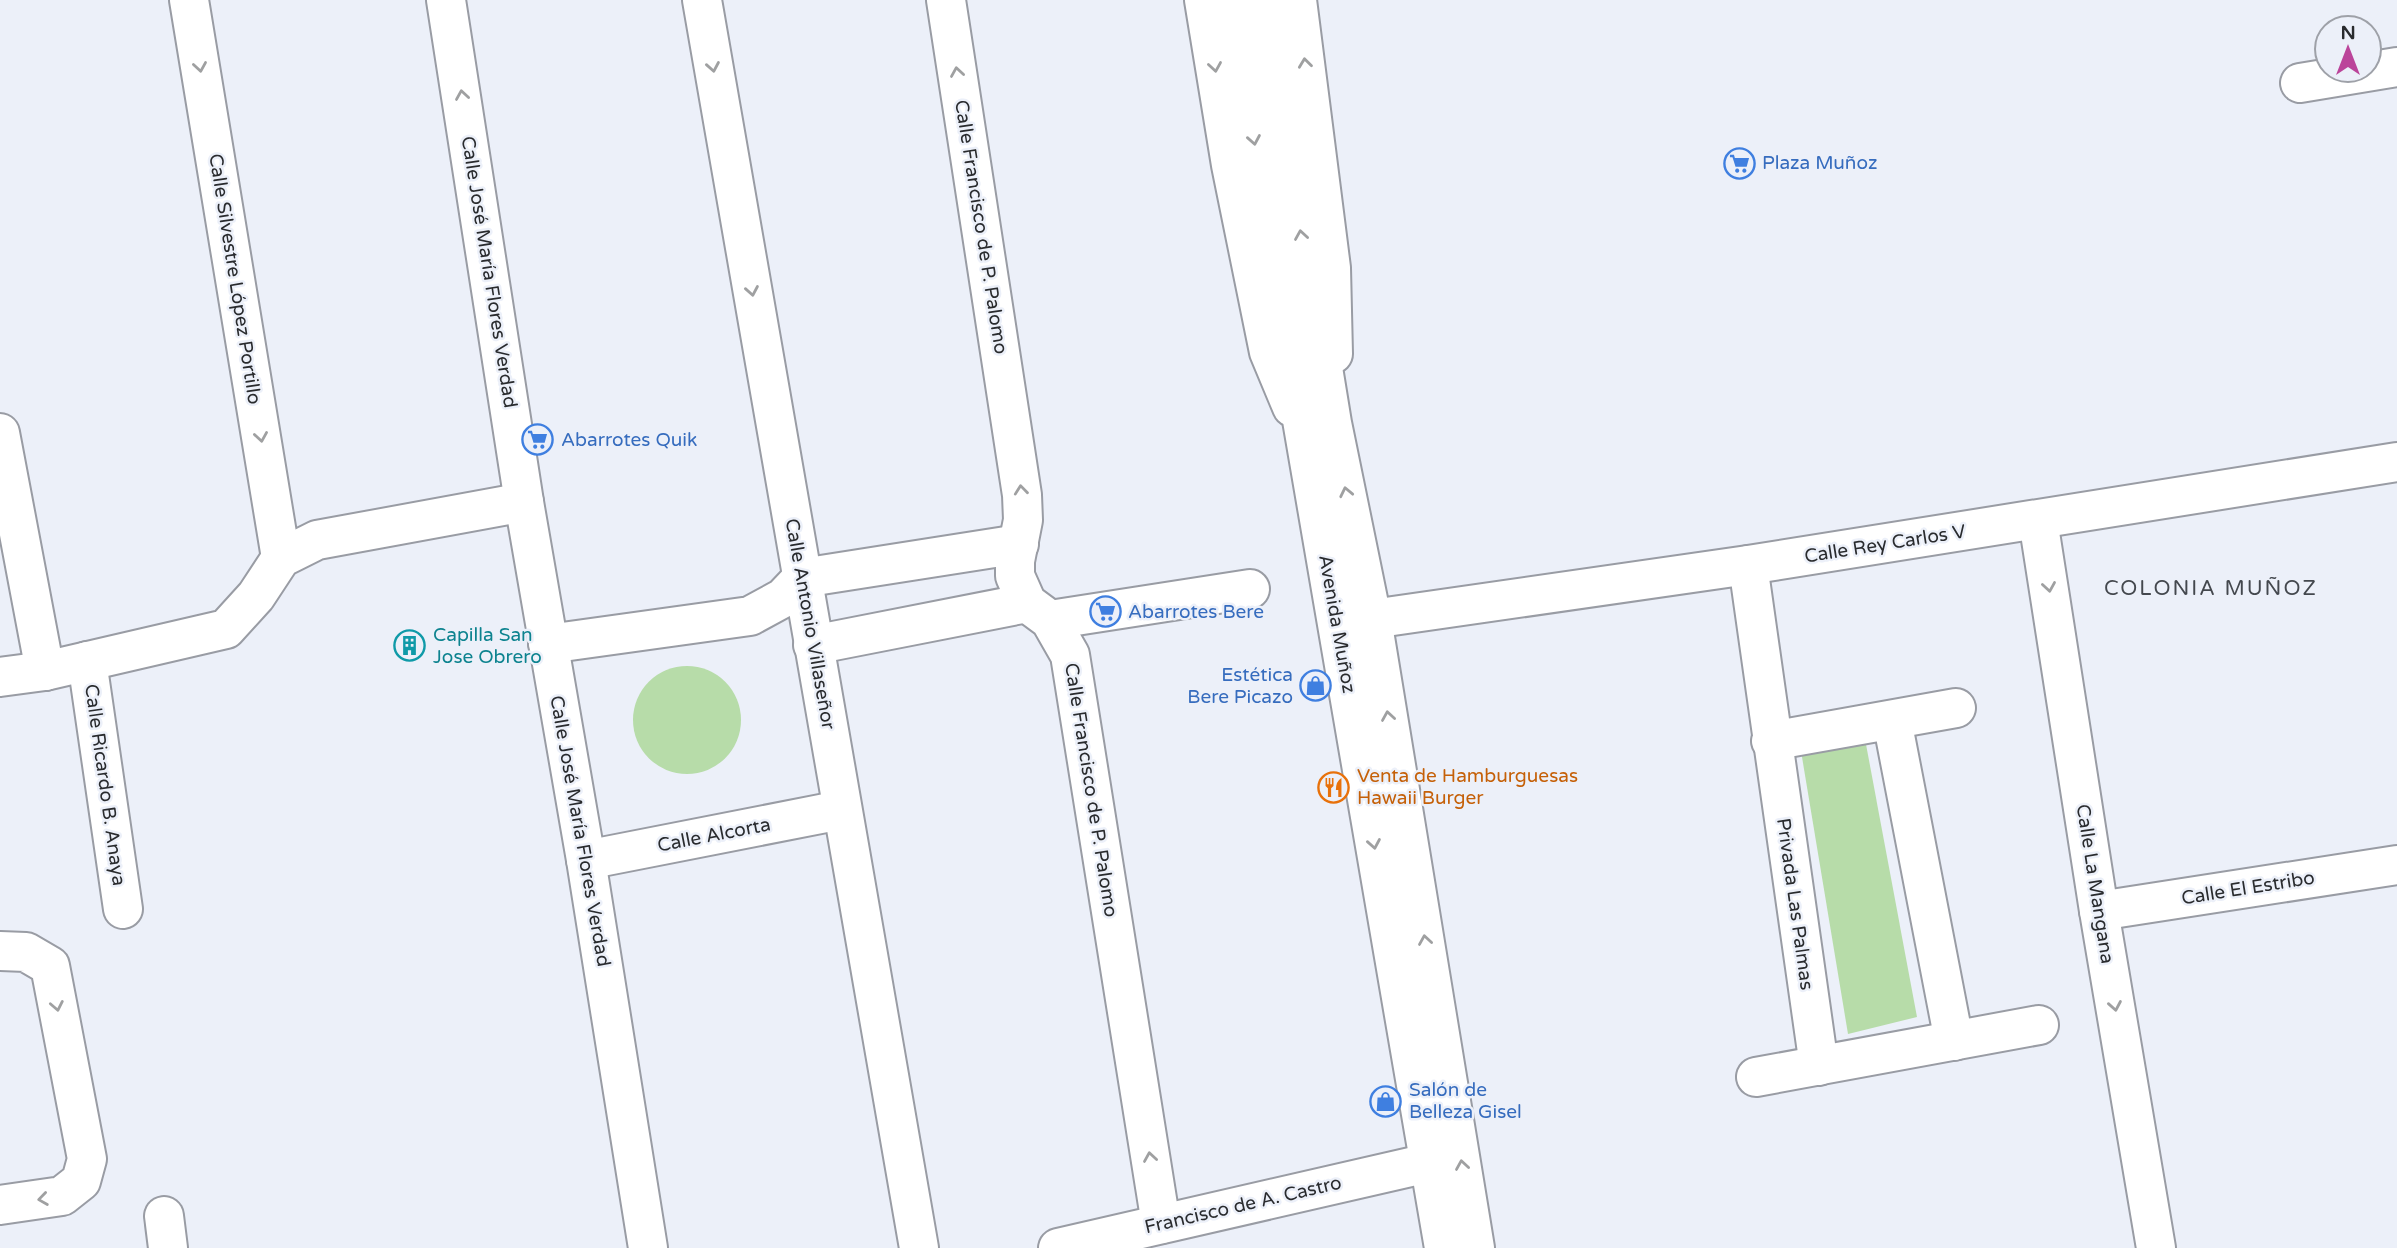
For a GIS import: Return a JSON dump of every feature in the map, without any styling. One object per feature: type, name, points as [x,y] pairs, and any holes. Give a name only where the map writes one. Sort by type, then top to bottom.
[{"type":"street","name":"Calle Silvestre López Portillo","points":[[189,0],[281,558]]},
{"type":"street","name":"Calle José María Flores Verdad","points":[[446,0],[524,502],[586,860],[648,1248]]},
{"type":"street","name":"Calle Antonio Villaseñor","points":[[702,0],[919,1248]]},
{"type":"street","name":"Calle Francisco de P. Palomo","points":[[946,0],[1022,495],[1023,520],[1015,576],[1070,655],[1161,1224]]},
{"type":"street","points":[[1204,0],[1231,164],[1269,352],[1319,431]]},
{"type":"street","name":"Avenida Muñoz","points":[[1230,0],[1319,431],[1371,619],[1459,1243]]},
{"type":"street","name":"Avenida Muñoz","points":[[1263,0],[1319,431],[1428,1163],[1459,1243]]},
{"type":"street","points":[[1297,0],[1331,268],[1334,356],[1319,431]]},
{"type":"street","points":[[2300,83],[2397,67]]},
{"type":"street","points":[[0,433],[6,501],[45,671]]},
{"type":"street","name":"Calle Rey Carlos V","points":[[1371,619],[1748,565],[2397,462]]},
{"type":"street","points":[[0,677],[45,671],[226,629],[256,596],[281,558],[317,540],[524,502]]},
{"type":"street","name":"Calle La Mangana","points":[[2039,520],[2099,911],[2156,1248]]},
{"type":"street","points":[[548,644],[750,616],[783,598],[802,578],[1019,544]]},
{"type":"street","name":"Privada Las Palmas","points":[[1748,565],[1819,1066]]},
{"type":"street","points":[[813,645],[1038,611],[1250,589]]},
{"type":"street","name":"Calle Ricardo B. Anaya","points":[[87,661],[123,909]]},
{"type":"street","points":[[1771,741],[1956,708]]},
{"type":"street","points":[[1892,719],[1954,1041]]},
{"type":"street","name":"Calle Alcorta","points":[[586,860],[841,810]]},
{"type":"street","name":"Calle El Estribo","points":[[2099,911],[2397,865]]},
{"type":"street","points":[[0,1205],[62,1196],[81,1181],[87,1159],[50,966],[13,951]]},
{"type":"street","points":[[1756,1077],[2039,1025]]},
{"type":"street","name":"Francisco de A. Castro","points":[[1058,1248],[1428,1163]]},
{"type":"green space","points":[[687,666],[708,670],[725,682],[737,699],[741,720],[737,741],[725,758],[708,770],[687,774],[666,770],[649,758],[637,741],[633,720],[637,699],[649,682],[666,670]]},
{"type":"green space","points":[[1865,739],[1917,1017],[1848,1034],[1801,751]]},
{"type":"place","name":"Plaza Muñoz","points":[[1739,163]]},
{"type":"place","name":"Abarrotes Quik","points":[[538,440]]},
{"type":"place","name":"Abarrotes Bere","points":[[1105,612]]},
{"type":"place","name":"Capilla San Jose Obrero","points":[[410,646]]},
{"type":"place","name":"Estética Bere Picazo","points":[[1316,686]]},
{"type":"place","name":"Venta de Hamburguesas Hawaii Burger","points":[[1334,787]]},
{"type":"place","name":"Salón de Belleza Gisel","points":[[1386,1101]]},
{"type":"district","name":"COLONIA MUÑOZ","points":[[2211,588]]}]
